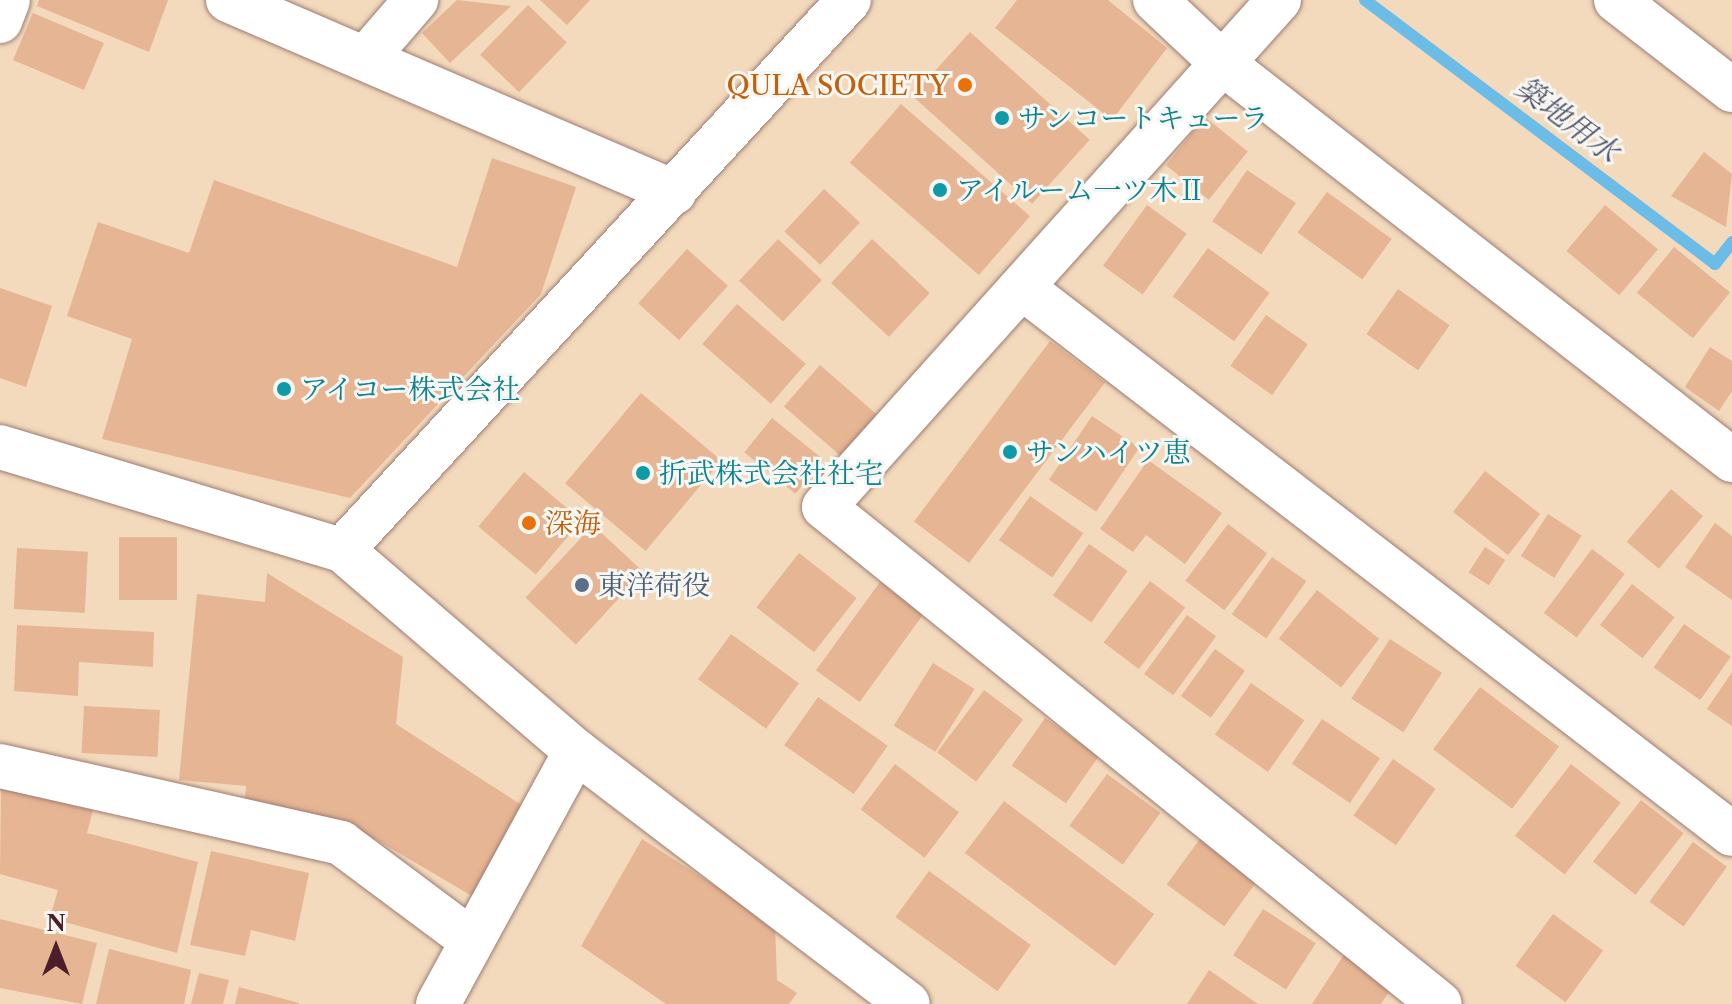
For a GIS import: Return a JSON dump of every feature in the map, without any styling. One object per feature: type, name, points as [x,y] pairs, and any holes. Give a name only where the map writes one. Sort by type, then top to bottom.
[{"type":"street","points":[[0,21],[8,0]]},
{"type":"street","points":[[228,0],[674,192]]},
{"type":"street","points":[[366,58],[416,0]]},
{"type":"street","points":[[342,550],[849,0]]},
{"type":"street","points":[[1155,0],[1221,62],[1732,460]]},
{"type":"street","points":[[1279,0],[1221,62],[1024,289],[824,507],[1421,999]]},
{"type":"street","points":[[1616,0],[1732,90]]},
{"type":"street","points":[[1024,289],[1732,834]]},
{"type":"street","points":[[0,447],[342,550],[576,751],[908,1004]]},
{"type":"street","points":[[438,1004],[576,751]]},
{"type":"street","points":[[0,766],[341,843],[471,940]]},
{"type":"building","points":[[39,0],[168,0],[149,52],[37,6]]},
{"type":"building","points":[[457,0],[511,6],[450,63],[422,33]]},
{"type":"building","points":[[540,0],[590,0],[567,25]]},
{"type":"building","points":[[1017,0],[1108,0],[1167,48],[1112,120],[995,28]]},
{"type":"building","points":[[528,5],[567,43],[519,92],[480,55]]},
{"type":"building","points":[[33,13],[104,43],[84,90],[13,60]]},
{"type":"building","name":"サンコートキューラ","points":[[970,32],[1090,140],[1032,204],[912,96]]},
{"type":"building","name":"アイルーム一ツ木Ⅱ","points":[[901,104],[1030,216],[979,275],[850,163]]},
{"type":"building","points":[[1205,117],[1248,152],[1209,200],[1166,165]]},
{"type":"building","points":[[1704,152],[1732,174],[1726,227],[1671,196]]},
{"type":"building","name":"アイコー株式会社","points":[[492,158],[576,187],[541,294],[350,498],[102,439],[132,339],[67,316],[98,222],[189,253],[214,180],[457,267]]},
{"type":"building","points":[[1247,170],[1296,203],[1261,254],[1212,221]]},
{"type":"building","points":[[824,189],[860,222],[820,265],[784,231]]},
{"type":"building","points":[[1327,192],[1392,239],[1362,279],[1298,232]]},
{"type":"building","points":[[1147,205],[1187,234],[1143,294],[1103,266]]},
{"type":"building","points":[[1605,205],[1658,249],[1619,295],[1566,251]]},
{"type":"building","points":[[778,239],[822,280],[783,322],[739,281]]},
{"type":"building","points":[[872,239],[930,293],[889,337],[831,283]]},
{"type":"building","points":[[1674,247],[1730,292],[1693,338],[1637,293]]},
{"type":"building","points":[[1208,248],[1269,293],[1234,341],[1173,297]]},
{"type":"building","points":[[687,249],[728,286],[679,340],[638,303]]},
{"type":"building","points":[[0,288],[52,306],[26,387],[0,378]]},
{"type":"building","points":[[1398,289],[1450,325],[1418,370],[1366,334]]},
{"type":"building","points":[[737,304],[806,364],[771,404],[702,344]]},
{"type":"building","points":[[1266,315],[1308,344],[1272,395],[1230,366]]},
{"type":"building","name":"サンハイツ恵","points":[[1050,341],[1105,383],[969,563],[914,521]]},
{"type":"building","points":[[1710,347],[1732,361],[1732,391],[1719,411],[1685,387]]},
{"type":"building","points":[[820,365],[877,414],[841,456],[784,407]]},
{"type":"building","name":"折武株式会社社宅","points":[[641,393],[721,460],[646,551],[565,483]]},
{"type":"building","points":[[1092,416],[1139,448],[1096,512],[1049,480]]},
{"type":"building","points":[[772,418],[823,460],[796,494],[744,452]]},
{"type":"building","points":[[1148,460],[1222,513],[1185,564],[1146,535],[1133,552],[1100,529]]},
{"type":"building","points":[[1485,471],[1540,514],[1508,555],[1453,512]]},
{"type":"building","points":[[524,472],[581,520],[536,575],[478,526]]},
{"type":"building","points":[[1671,489],[1703,516],[1659,569],[1627,542]]},
{"type":"building","points":[[1030,496],[1083,533],[1052,578],[999,540]]},
{"type":"building","points":[[1548,514],[1582,536],[1554,578],[1521,556]]},
{"type":"building","points":[[1715,523],[1732,536],[1732,600],[1685,567]]},
{"type":"building","points":[[1228,524],[1267,553],[1224,610],[1185,581]]},
{"type":"building","points":[[593,525],[643,572],[576,644],[525,597]]},
{"type":"building","points":[[119,537],[177,537],[177,600],[119,600]]},
{"type":"building","points":[[1089,544],[1128,571],[1091,623],[1053,596]]},
{"type":"building","points":[[1485,547],[1505,560],[1489,585],[1469,572]]},
{"type":"building","points":[[17,548],[88,552],[85,613],[14,609]]},
{"type":"building","points":[[1592,549],[1625,574],[1577,638],[1544,613]]},
{"type":"building","points":[[799,553],[857,598],[814,652],[757,607]]},
{"type":"building","points":[[1272,557],[1306,581],[1266,638],[1232,614]]},
{"type":"building","points":[[267,573],[403,657],[396,724],[534,813],[484,903],[346,822],[245,799],[246,786],[179,780],[197,594],[265,602]]},
{"type":"building","points":[[1150,581],[1185,607],[1139,669],[1104,642]]},
{"type":"building","points":[[880,582],[924,614],[860,702],[816,670]]},
{"type":"building","points":[[1632,584],[1675,617],[1643,658],[1600,625]]},
{"type":"building","points":[[1317,590],[1379,639],[1341,687],[1279,639]]},
{"type":"building","points":[[1187,615],[1216,636],[1173,695],[1144,674]]},
{"type":"building","points":[[1684,624],[1731,657],[1700,700],[1654,667]]},
{"type":"building","points":[[17,625],[154,632],[153,667],[79,662],[78,696],[14,691]]},
{"type":"building","points":[[731,634],[799,683],[766,729],[698,679]]},
{"type":"building","points":[[1390,639],[1442,673],[1403,732],[1351,699]]},
{"type":"building","points":[[1215,649],[1245,671],[1211,718],[1181,696]]},
{"type":"building","points":[[933,663],[975,689],[935,752],[894,726]]},
{"type":"building","points":[[1732,672],[1732,726],[1707,709]]},
{"type":"building","points":[[1251,683],[1304,720],[1268,772],[1215,735]]},
{"type":"building","points":[[1480,687],[1559,747],[1512,809],[1433,749]]},
{"type":"building","points":[[984,690],[1023,719],[976,782],[937,752]]},
{"type":"building","points":[[818,697],[888,746],[854,794],[784,745]]},
{"type":"building","points":[[84,706],[160,710],[157,757],[82,753]]},
{"type":"building","points":[[1045,718],[1099,756],[1066,803],[1012,766]]},
{"type":"building","points":[[1322,719],[1380,758],[1350,803],[1292,764]]},
{"type":"building","points":[[1393,759],[1436,789],[1396,845],[1353,816]]},
{"type":"building","points":[[895,764],[959,812],[925,858],[861,810]]},
{"type":"building","points":[[1571,764],[1621,803],[1565,874],[1515,836]]},
{"type":"building","points":[[1107,774],[1160,813],[1123,865],[1069,826]]},
{"type":"building","points":[[1,787],[93,810],[87,833],[198,862],[177,953],[50,918],[58,890],[0,874]]},
{"type":"building","points":[[1641,800],[1684,833],[1636,895],[1593,861]]},
{"type":"building","points":[[1004,801],[1154,914],[1115,966],[965,853]]},
{"type":"building","points":[[1202,836],[1259,878],[1224,926],[1167,885]]},
{"type":"building","points":[[642,839],[775,924],[777,980],[797,993],[789,1004],[666,1004],[581,946]]},
{"type":"building","points":[[1693,842],[1727,867],[1683,927],[1650,902]]},
{"type":"building","points":[[211,851],[309,873],[295,941],[251,930],[245,956],[190,945]]},
{"type":"building","points":[[929,871],[1031,945],[997,991],[895,917]]},
{"type":"building","points":[[1263,909],[1316,943],[1286,989],[1233,955]]},
{"type":"building","points":[[1553,914],[1603,950],[1566,1002],[1515,966]]},
{"type":"building","points":[[0,919],[97,943],[82,1004],[0,988]]},
{"type":"building","points":[[109,949],[191,970],[184,1004],[96,1004]]},
{"type":"building","points":[[1347,950],[1396,981],[1381,1004],[1312,1004]]},
{"type":"building","points":[[1209,970],[1258,1004],[1187,1004]]},
{"type":"building","points":[[199,973],[229,980],[223,1004],[191,1004]]},
{"type":"building","points":[[239,987],[299,1003],[299,1004],[235,1004]]},
{"type":"waterway","name":"築地用水","points":[[1365,0],[1715,264],[1732,242]]},
{"type":"place","name":"QULA SOCIETY","points":[[965,85]]},
{"type":"place","name":"サンコートキューラ","points":[[1002,118]]},
{"type":"place","name":"アイルーム一ツ木Ⅱ","points":[[940,190]]},
{"type":"place","name":"アイコー株式会社","points":[[284,389]]},
{"type":"place","name":"サンハイツ恵","points":[[1010,452]]},
{"type":"place","name":"折武株式会社社宅","points":[[643,473]]},
{"type":"place","name":"深海","points":[[529,523]]},
{"type":"place","name":"東洋荷役","points":[[582,585]]}]
